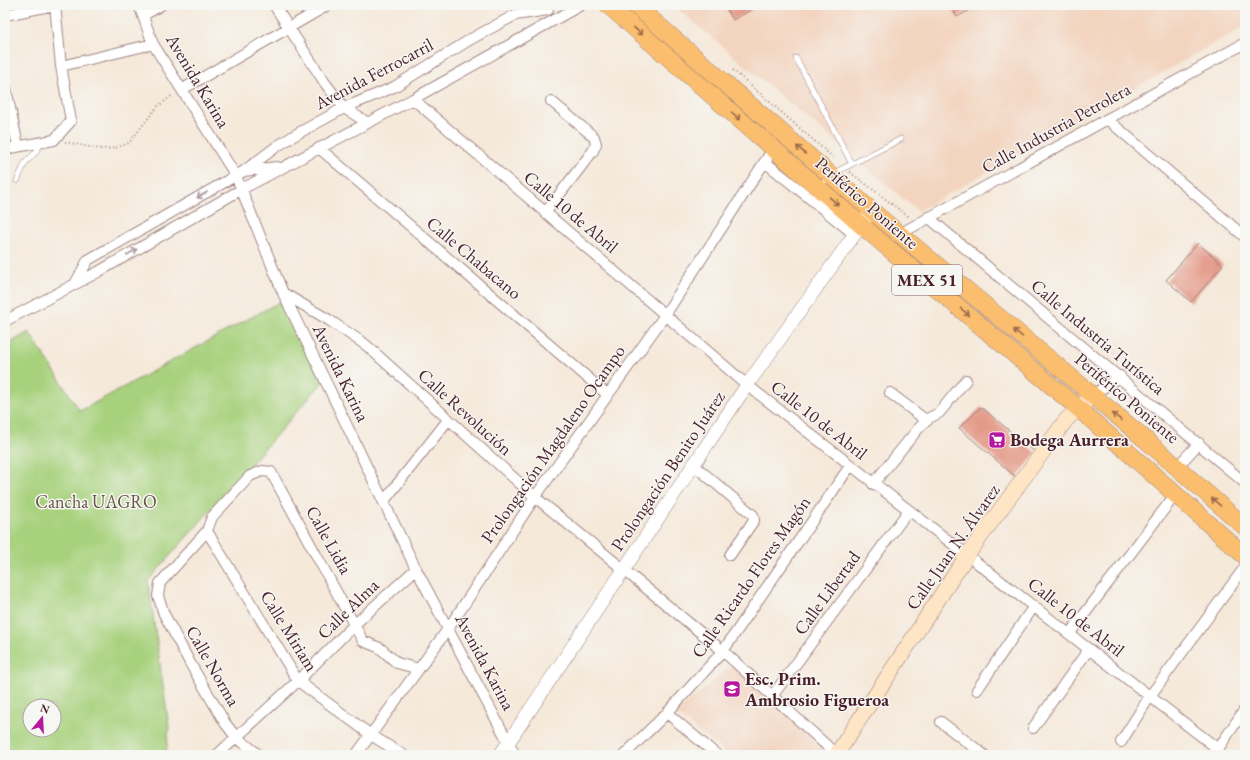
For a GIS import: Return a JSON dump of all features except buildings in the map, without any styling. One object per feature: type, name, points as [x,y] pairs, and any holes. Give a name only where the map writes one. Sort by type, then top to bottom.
[{"type":"main road","name":"Periférico Poniente","points":[[608,5],[769,155],[818,187],[858,229],[885,245],[1078,408],[1245,556]]},
{"type":"main road","name":"Periférico Poniente","points":[[635,5],[830,176],[1093,395],[1245,527]]},
{"type":"main road","name":"Calle Juan N. Álvarez","points":[[836,755],[968,554],[1066,420],[1093,395]]},
{"type":"street","points":[[5,15],[55,5],[61,66],[71,120],[54,140],[18,146],[5,150]]},
{"type":"street","name":"Avenida Karina","points":[[139,5],[144,15],[153,44],[240,174],[242,189],[283,293],[416,569],[515,755]]},
{"type":"street","points":[[144,15],[161,5]]},
{"type":"street","points":[[274,5],[325,83],[344,108],[368,123]]},
{"type":"street","points":[[182,89],[328,5]]},
{"type":"street","points":[[5,321],[75,284],[242,189],[413,99],[582,5]]},
{"type":"street","name":"Avenida Ferrocarril","points":[[534,32],[548,8]]},
{"type":"street","name":"Avenida Ferrocarril","points":[[75,284],[88,260],[240,174],[276,147],[344,108],[394,87],[471,39],[515,15],[548,8]]},
{"type":"street","name":"Calle Industria Petrolera","points":[[885,245],[898,234],[928,217],[1245,43]]},
{"type":"street","points":[[61,66],[153,44]]},
{"type":"street","points":[[5,84],[18,146]]},
{"type":"street","name":"Calle 10 de Abril","points":[[413,99],[747,385],[873,484],[968,554],[1070,633],[1150,696],[1216,752]]},
{"type":"street","points":[[545,213],[593,151],[596,144],[594,137],[551,101]]},
{"type":"street","points":[[1107,119],[1245,237]]},
{"type":"street","name":"Calle Chabacano","points":[[319,148],[608,395]]},
{"type":"street","points":[[769,155],[858,229]]},
{"type":"street","name":"Prolongación Magdaleno Ocampo","points":[[356,755],[420,669],[536,497],[665,315],[769,155]]},
{"type":"street","points":[[240,174],[286,166]]},
{"type":"street","name":"Prolongación Benito Juárez","points":[[500,755],[747,385],[872,211]]},
{"type":"street","name":"Calle Industria Turística","points":[[928,217],[1120,376],[1245,483]]},
{"type":"street","name":"Calle Revolución","points":[[283,293],[329,320],[366,345],[448,420],[536,497],[723,651],[773,695],[836,755]]},
{"type":"street","name":"Calle Juan N. Álvarez","points":[[1093,395],[1120,376]]},
{"type":"street","points":[[873,484],[918,429],[940,413],[966,380]]},
{"type":"street","points":[[890,392],[927,421]]},
{"type":"street","points":[[384,500],[448,420]]},
{"type":"street","points":[[1177,467],[1199,443]]},
{"type":"street","points":[[694,465],[753,516],[754,520],[730,555]]},
{"type":"street","name":"Calle Ricardo Flores Magón","points":[[624,755],[667,713],[723,651],[850,466]]},
{"type":"street","name":"Calle Lidia","points":[[207,531],[212,517],[250,476],[262,470],[272,472],[363,641],[380,648],[396,663],[420,669]]},
{"type":"street","points":[[1070,633],[1175,494]]},
{"type":"street","name":"Calle Libertad","points":[[773,695],[909,510]]},
{"type":"street","name":"Calle Norma","points":[[207,531],[160,583],[158,596],[164,614],[190,663],[226,723],[236,737],[259,755]]},
{"type":"street","name":"Calle Miriam","points":[[207,531],[298,682],[371,736],[403,755]]},
{"type":"street","points":[[1121,742],[1150,696],[1245,567]]},
{"type":"street","name":"Calle Alma","points":[[216,755],[298,682],[355,624],[416,569]]},
{"type":"street","points":[[977,690],[1034,606]]},
{"type":"street","points":[[1033,728],[1089,649]]},
{"type":"street","points":[[1216,752],[1245,708]]},
{"type":"street","points":[[667,713],[717,755]]},
{"type":"street","points":[[941,722],[984,755]]},
{"type":"lane","points":[[796,58],[852,164]]},
{"type":"lane","points":[[818,187],[830,176],[901,139]]},
{"type":"lane","points":[[17,181],[25,163],[36,152],[41,143]]},
{"type":"path","points":[[54,140],[100,149],[115,148],[129,143],[157,106],[182,89]]},
{"type":"shaded area","points":[[673,5],[1245,5],[1245,26],[918,211]]},
{"type":"shaded area","name":"Esc. Prim. Ambrosio Figueroa","points":[[734,664],[824,751],[821,755],[728,755],[675,713]]},
{"type":"green space","name":"Cancha UAGRO","points":[[283,300],[323,382],[148,581],[169,727],[166,755],[5,754],[5,346],[29,332],[80,411]]},
{"type":"place","name":"Bodega Aurrera","points":[[997,440]]},
{"type":"place","name":"Esc. Prim. Ambrosio Figueroa","points":[[732,689]]}]
